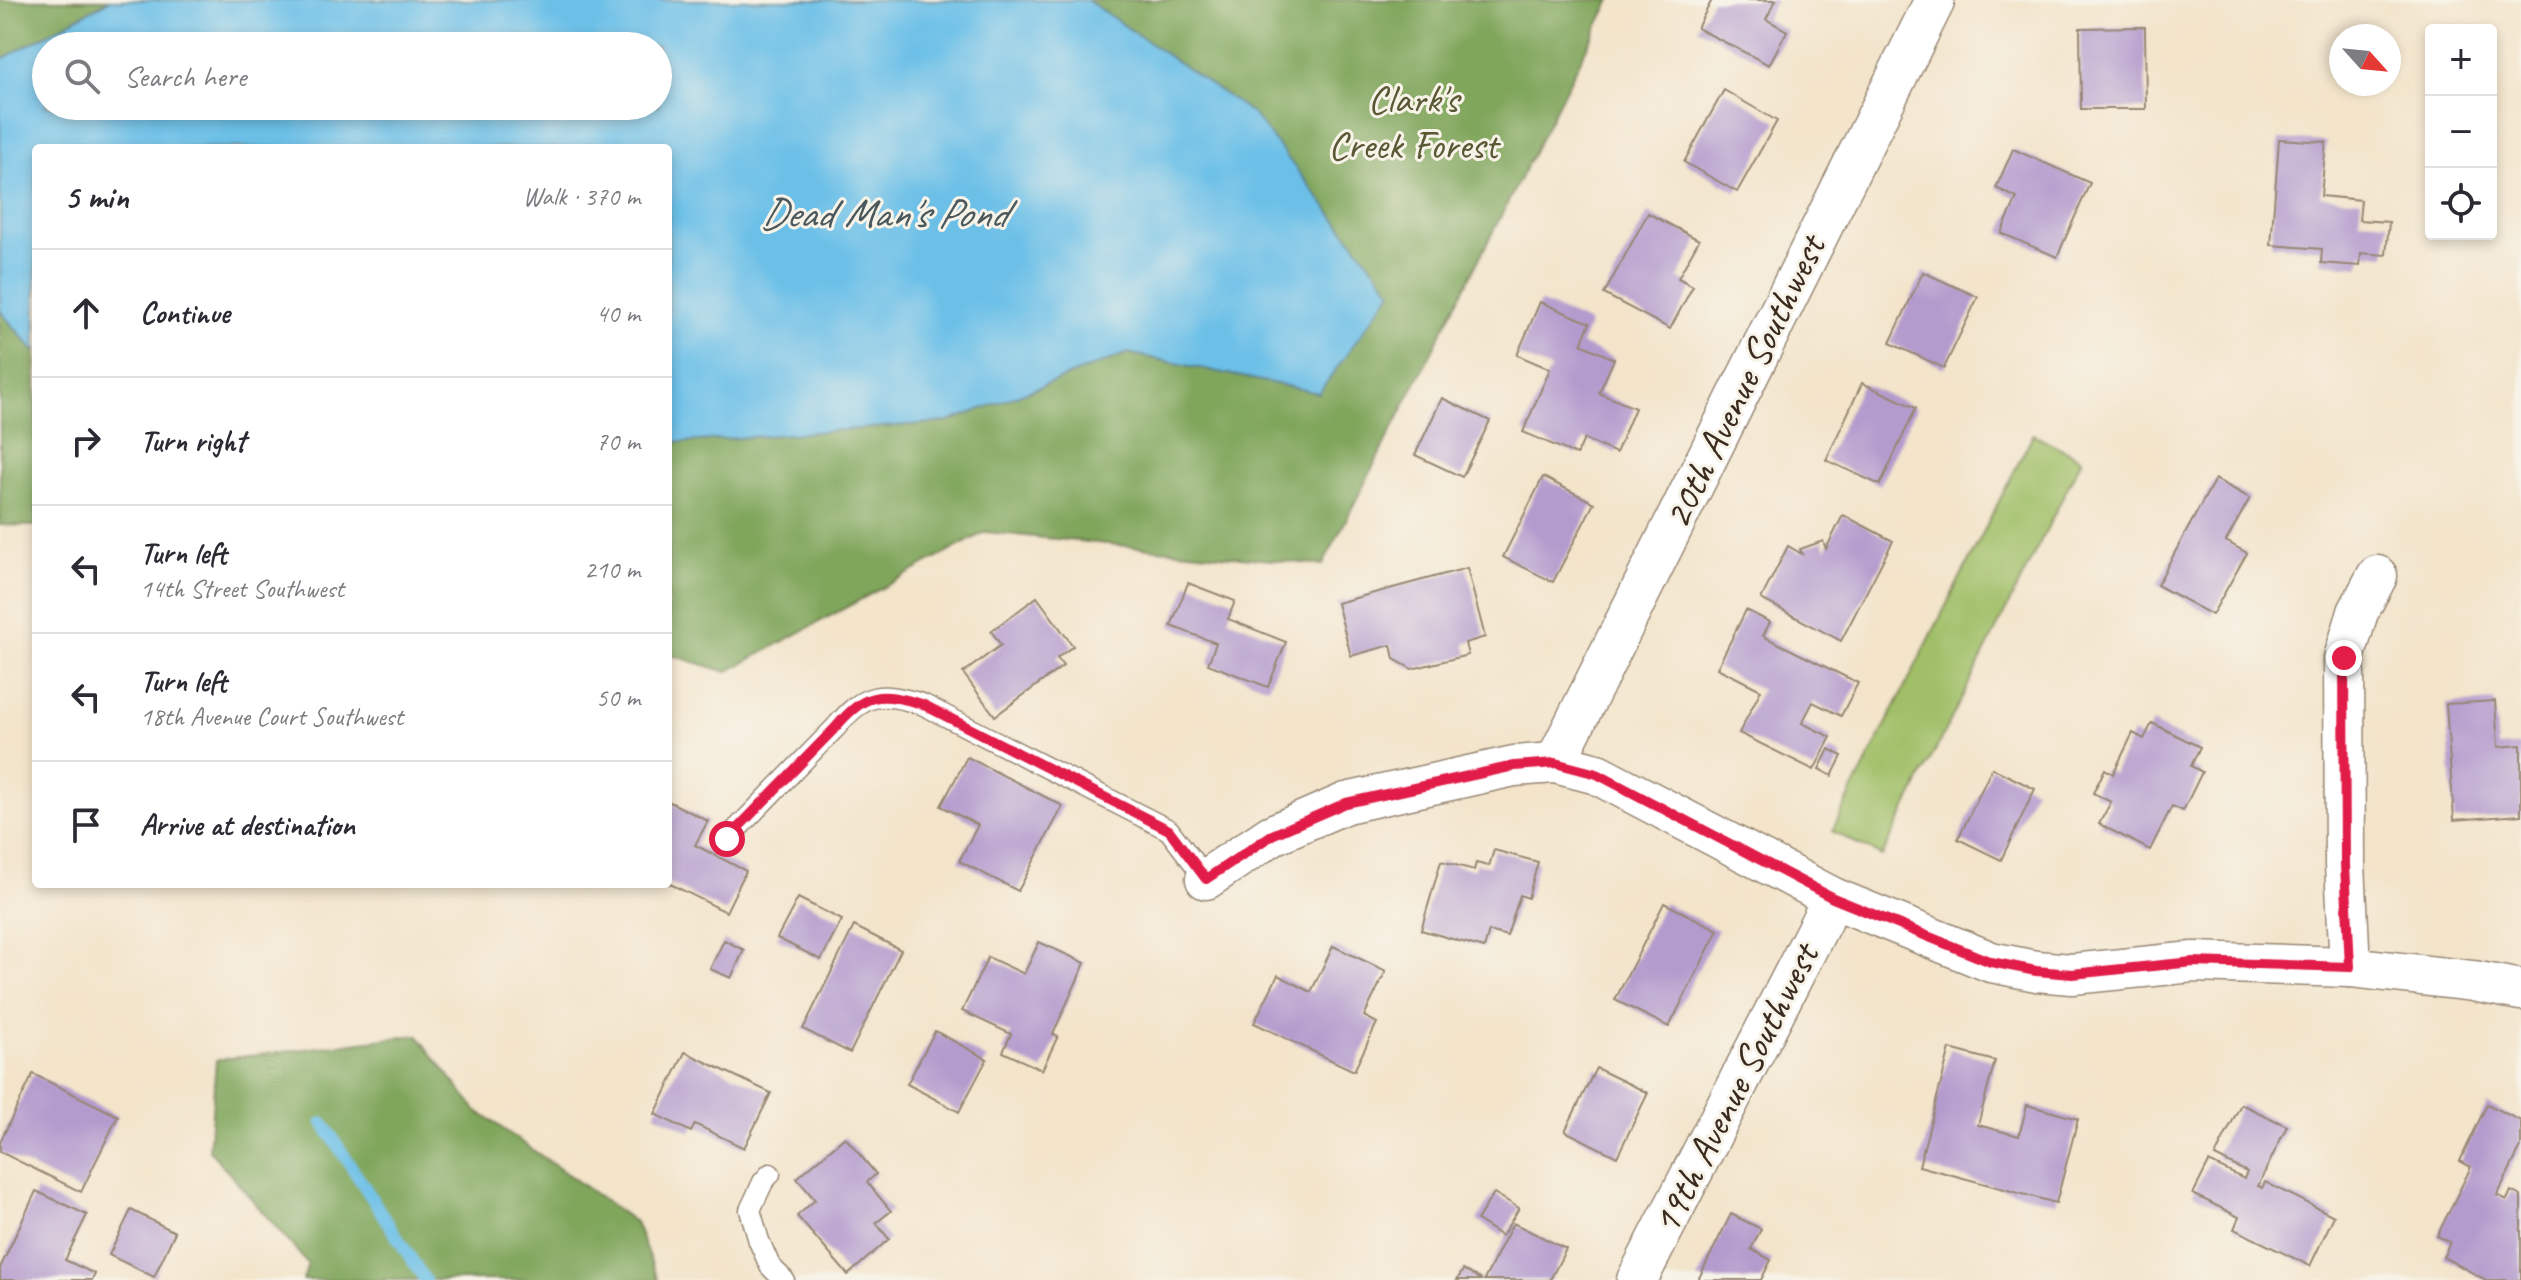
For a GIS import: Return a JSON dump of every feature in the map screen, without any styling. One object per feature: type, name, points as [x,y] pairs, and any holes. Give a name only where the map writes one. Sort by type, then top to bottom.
[{"type":"street","name":"20th Avenue Southwest","points":[[1555,763],[1934,2]]},
{"type":"street","points":[[2350,967],[2345,864],[2344,658],[2358,612],[2377,576]]},
{"type":"street","points":[[1206,879],[1272,835],[1346,803],[1471,774],[1555,763],[1597,774],[1833,898],[1991,962],[2072,974],[2193,962],[2350,967],[2473,981],[2521,990]]},
{"type":"street","name":"19th Avenue Southwest","points":[[1637,1280],[1833,898]]},
{"type":"lane","points":[[727,839],[851,709],[882,695],[922,704],[1169,830],[1206,879]]},
{"type":"lane","points":[[770,1174],[750,1210],[770,1266],[784,1280]]},
{"type":"green space","points":[[0,0],[110,0],[51,32],[32,32],[32,43],[0,60]]},
{"type":"green space","name":"Clark's Creek Forest","points":[[1087,0],[1611,0],[1323,565],[985,532],[727,672],[672,655],[672,441],[948,422],[1128,353],[1319,393],[1253,114]]},
{"type":"green space","points":[[0,311],[32,349],[32,526],[0,525]]},
{"type":"green space","points":[[2033,434],[2082,459],[1882,856],[1832,831]]},
{"type":"green space","points":[[417,1035],[476,1110],[635,1222],[658,1280],[303,1280],[308,1264],[209,1150],[216,1060]]},
{"type":"water","name":"Dead Man's Pond","points":[[110,0],[1087,0],[1253,114],[1392,291],[1319,393],[1128,353],[948,422],[672,441],[672,144],[32,144],[32,348],[0,311],[0,60],[32,43],[32,120],[672,120],[672,32],[51,32]]},
{"type":"building","points":[[1712,0],[1776,0],[1766,19],[1787,31],[1769,65],[1697,28]]},
{"type":"building","points":[[2145,27],[2146,109],[2081,109],[2080,28]]},
{"type":"building","points":[[1724,90],[1777,121],[1737,192],[1684,162]]},
{"type":"building","points":[[2279,139],[2326,142],[2321,196],[2361,200],[2359,220],[2389,222],[2386,255],[2361,253],[2360,266],[2321,263],[2322,249],[2271,245]]},
{"type":"building","points":[[2013,149],[2090,183],[2057,257],[2001,233],[2017,198],[1996,188]]},
{"type":"building","points":[[1648,213],[1699,240],[1678,278],[1693,286],[1670,329],[1604,294]]},
{"type":"building","points":[[1923,272],[1978,297],[1944,368],[1890,343]]},
{"type":"building","points":[[1540,302],[1590,323],[1581,344],[1614,359],[1599,393],[1635,408],[1616,453],[1584,439],[1577,455],[1523,432],[1550,369],[1517,355]]},
{"type":"building","points":[[1862,383],[1916,408],[1880,485],[1826,460]]},
{"type":"building","points":[[1442,398],[1490,421],[1462,477],[1415,455]]},
{"type":"building","points":[[1543,477],[1594,503],[1553,582],[1503,557]]},
{"type":"building","points":[[2215,479],[2250,498],[2226,541],[2247,553],[2212,615],[2157,585]]},
{"type":"building","points":[[1843,515],[1893,541],[1841,641],[1761,599],[1788,546],[1802,554],[1800,549],[1823,541],[1826,549]]},
{"type":"building","points":[[1467,568],[1485,637],[1465,643],[1468,655],[1412,669],[1394,659],[1391,645],[1351,656],[1337,603]]},
{"type":"building","points":[[1188,583],[1235,601],[1228,619],[1286,642],[1268,687],[1208,664],[1216,643],[1171,626]]},
{"type":"building","points":[[1037,597],[1073,646],[1057,658],[1063,666],[995,716],[963,673],[1001,645],[991,631]]},
{"type":"building","points":[[1746,610],[1770,622],[1763,636],[1858,683],[1841,716],[1813,702],[1802,723],[1831,737],[1814,770],[1739,733],[1761,690],[1717,668]]},
{"type":"building","points":[[2495,701],[2498,747],[2521,745],[2521,815],[2454,820],[2446,704]]},
{"type":"building","points":[[2152,723],[2200,747],[2191,766],[2202,772],[2183,811],[2172,806],[2150,850],[2099,824],[2111,802],[2093,793],[2105,769],[2113,774],[2133,733],[2144,739]]},
{"type":"building","points":[[1829,749],[1842,756],[1832,776],[1819,769]]},
{"type":"building","points":[[967,757],[1063,806],[1018,891],[959,861],[978,825],[941,806]]},
{"type":"building","points":[[1992,768],[2035,789],[2001,860],[1958,839]]},
{"type":"building","points":[[672,803],[708,821],[695,845],[746,871],[726,912],[672,885]]},
{"type":"building","points":[[1494,850],[1538,862],[1528,898],[1520,895],[1507,936],[1489,931],[1484,948],[1421,930],[1441,861],[1474,870],[1476,863],[1489,866]]},
{"type":"building","points":[[798,898],[842,920],[821,960],[777,938]]},
{"type":"building","points":[[1664,903],[1718,930],[1669,1027],[1615,1000]]},
{"type":"building","points":[[854,926],[901,950],[850,1053],[803,1029]]},
{"type":"building","points":[[724,940],[744,950],[731,978],[710,969]]},
{"type":"building","points":[[1039,942],[1085,963],[1053,1034],[1058,1036],[1042,1070],[1003,1052],[1011,1034],[962,1011],[988,957],[1024,974]]},
{"type":"building","points":[[1333,946],[1386,971],[1364,1016],[1377,1023],[1354,1071],[1254,1023],[1278,975],[1311,992]]},
{"type":"building","points":[[935,1031],[987,1059],[959,1112],[907,1084]]},
{"type":"building","points":[[1950,1049],[1995,1061],[1978,1125],[2019,1136],[2027,1105],[2078,1119],[2056,1203],[1919,1166]]},
{"type":"building","points":[[685,1052],[771,1093],[744,1148],[695,1124],[691,1132],[655,1114]]},
{"type":"building","points":[[1596,1068],[1648,1093],[1617,1157],[1565,1131]]},
{"type":"building","points":[[33,1074],[118,1116],[81,1192],[0,1152],[0,1142]]},
{"type":"building","points":[[2241,1104],[2287,1126],[2258,1186],[2262,1188],[2265,1182],[2334,1216],[2310,1266],[2234,1229],[2239,1217],[2193,1194],[2209,1162],[2244,1179],[2247,1172],[2215,1156]]},
{"type":"building","points":[[2487,1104],[2521,1121],[2521,1147],[2497,1195],[2507,1200],[2511,1191],[2521,1196],[2521,1280],[2486,1280],[2443,1257],[2450,1242],[2437,1236],[2471,1167],[2460,1161]]},
{"type":"building","points":[[845,1137],[876,1174],[867,1182],[891,1211],[876,1223],[889,1239],[848,1275],[797,1216],[815,1200],[797,1178]]},
{"type":"building","points":[[36,1191],[87,1215],[65,1260],[95,1274],[92,1280],[0,1280],[0,1268]]},
{"type":"building","points":[[1494,1193],[1519,1208],[1502,1236],[1477,1220]]},
{"type":"building","points":[[131,1210],[175,1232],[154,1277],[109,1255]]},
{"type":"building","points":[[1731,1214],[1761,1229],[1751,1249],[1771,1260],[1761,1280],[1698,1280]]},
{"type":"building","points":[[1513,1223],[1566,1249],[1550,1280],[1484,1280]]},
{"type":"building","points":[[1463,1270],[1482,1280],[1457,1280]]},
{"type":"waterway","points":[[323,1123],[425,1280]]},
{"type":"route","points":[[727,839],[851,709],[882,695],[922,704],[1169,830],[1206,879],[1272,835],[1346,803],[1471,774],[1555,763],[1597,774],[1833,898],[1991,962],[2072,974],[2193,962],[2350,967],[2345,864],[2344,658]]}]
